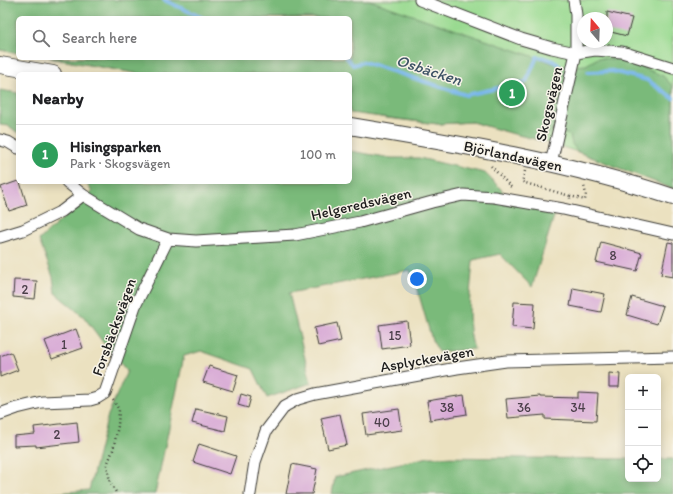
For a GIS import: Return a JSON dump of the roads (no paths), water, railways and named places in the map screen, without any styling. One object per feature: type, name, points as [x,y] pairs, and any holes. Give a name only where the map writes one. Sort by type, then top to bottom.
[{"type":"street","name":"Skogsvägen","points":[[420,0],[521,39],[576,53],[595,50],[622,52],[673,68]]},
{"type":"street","name":"Skogsvägen","points":[[551,163],[576,53],[576,15],[574,0]]},
{"type":"street","points":[[0,65],[41,72]]},
{"type":"street","name":"Björlandavägen","points":[[352,126],[551,163],[587,172],[673,198]]},
{"type":"street","points":[[0,140],[8,142],[16,147]]},
{"type":"street","name":"Helgeredsvägen","points":[[69,184],[83,195],[139,229],[168,239],[196,241],[295,235],[360,222],[463,195],[494,197],[568,210],[673,234]]},
{"type":"street","points":[[0,238],[23,230],[62,211],[83,195]]},
{"type":"street","name":"Forsbäcksvägen","points":[[0,414],[42,402],[97,398],[105,393],[135,306],[168,239]]},
{"type":"street","name":"Asplyckevägen","points":[[250,494],[256,462],[266,431],[285,406],[298,399],[315,394],[457,368],[506,361],[673,357]]},
{"type":"waterway","name":"Osbäcken","points":[[164,0],[199,16]]},
{"type":"waterway","name":"Osbäcken","points":[[349,60],[353,65],[364,62],[466,95],[526,82],[537,57],[546,58],[553,61],[560,67]]},
{"type":"waterway","name":"Osbäcken","points":[[588,72],[612,71],[647,80],[673,98]]},
{"type":"place","name":"Hisingsparken","points":[[512,93]]}]
